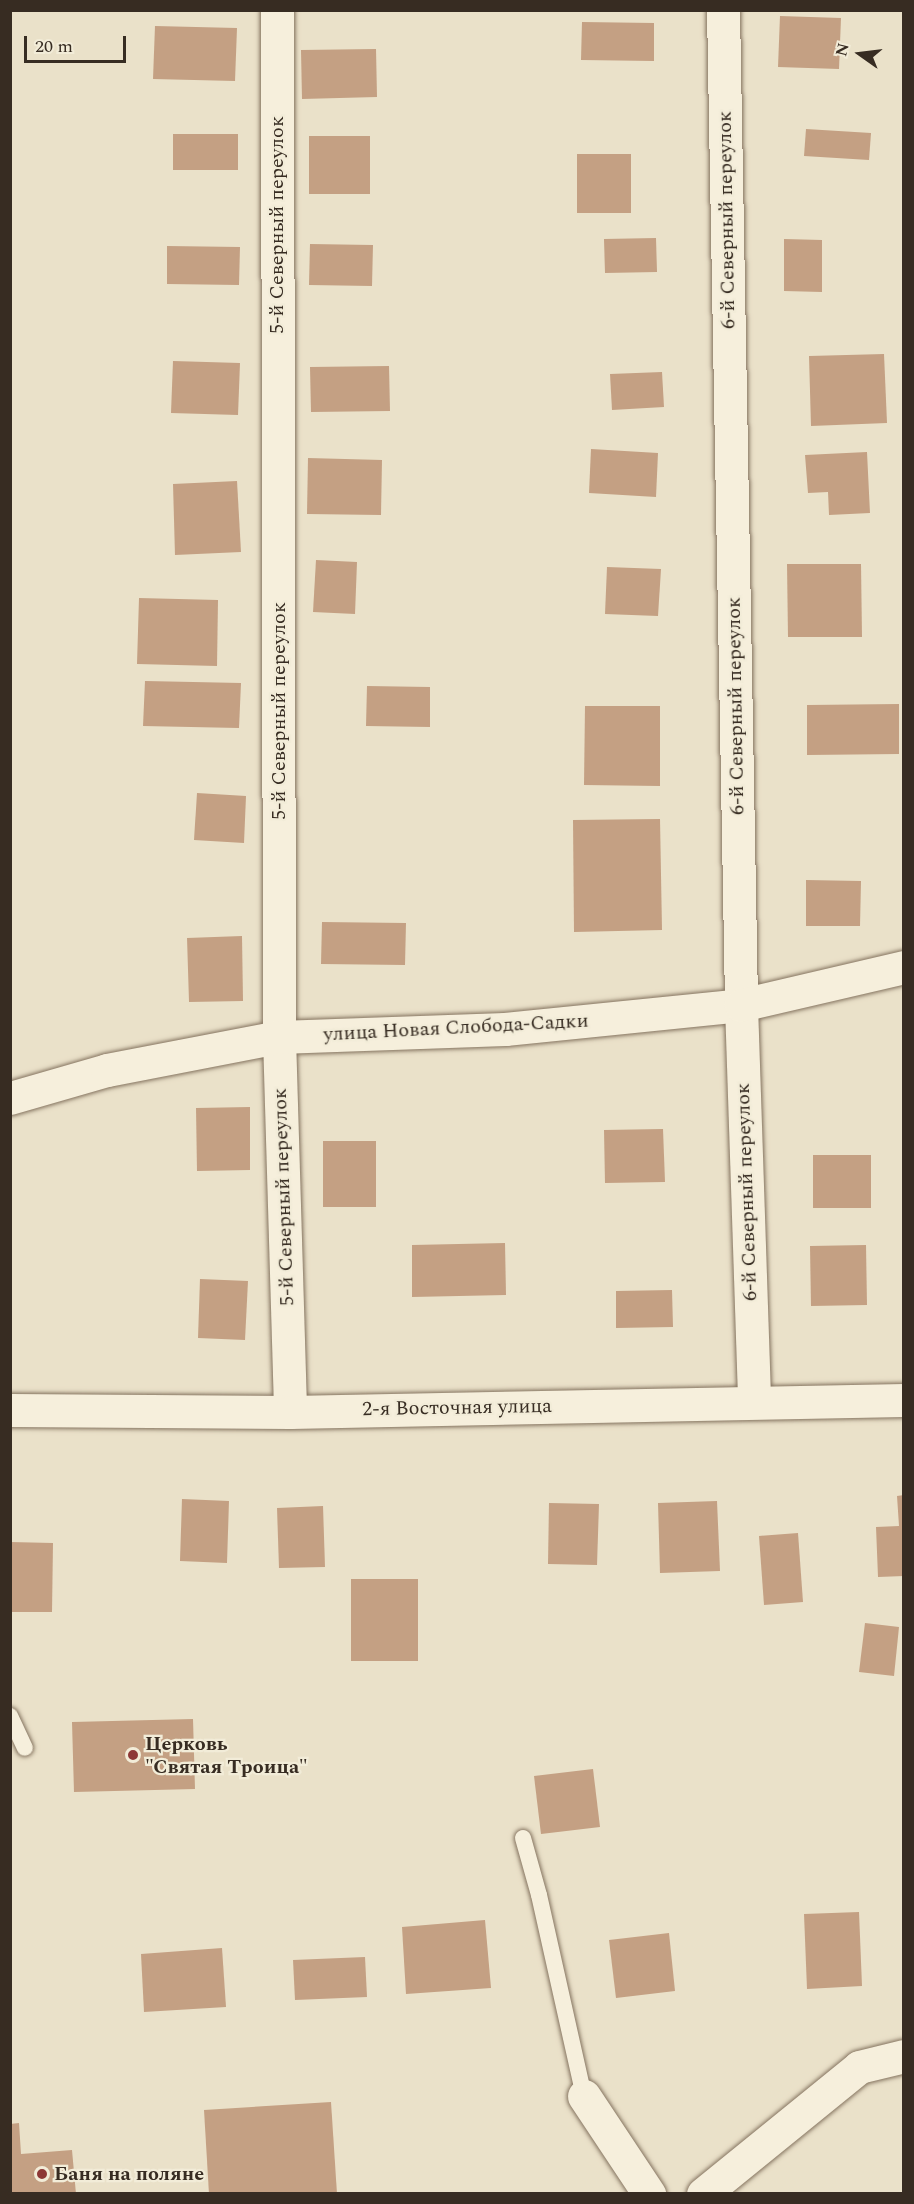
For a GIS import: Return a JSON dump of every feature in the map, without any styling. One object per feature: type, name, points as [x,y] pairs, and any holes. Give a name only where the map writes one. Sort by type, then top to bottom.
[{"type":"street","name":"5-й Северный переулок","points":[[277,10],[279,1037],[290,1412]]},
{"type":"street","name":"6-й Северный переулок","points":[[723,10],[741,1005],[754,1401]]},
{"type":"street","name":"улица Новая Слобода-Садки","points":[[10,1098],[107,1070],[279,1037],[505,1029],[741,1005],[903,967]]},
{"type":"street","name":"2-я Восточная улица","points":[[10,1410],[290,1412],[754,1401],[903,1400]]},
{"type":"street","points":[[703,2193],[859,2067],[903,2056]]},
{"type":"street","points":[[584,2096],[649,2193]]},
{"type":"lane","points":[[10,1716],[25,1748]]},
{"type":"lane","points":[[522,1838],[539,1895],[584,2096]]},
{"type":"building","points":[[780,16],[841,18],[839,69],[778,67]]},
{"type":"building","points":[[582,22],[654,23],[654,61],[581,60]]},
{"type":"building","points":[[155,26],[237,28],[235,81],[153,79]]},
{"type":"building","points":[[376,49],[377,97],[302,99],[301,50]]},
{"type":"building","points":[[806,129],[871,133],[869,160],[804,156]]},
{"type":"building","points":[[173,134],[238,134],[238,170],[173,170]]},
{"type":"building","points":[[309,136],[370,136],[370,194],[309,194]]},
{"type":"building","points":[[577,154],[631,154],[631,213],[577,213]]},
{"type":"building","points":[[656,238],[657,272],[605,273],[604,239]]},
{"type":"building","points":[[784,239],[822,240],[822,292],[784,291]]},
{"type":"building","points":[[310,244],[373,245],[372,286],[309,285]]},
{"type":"building","points":[[167,246],[240,247],[239,285],[167,284]]},
{"type":"building","points":[[884,354],[887,423],[811,426],[809,356]]},
{"type":"building","points":[[173,361],[240,363],[238,415],[171,413]]},
{"type":"building","points":[[389,366],[390,411],[311,412],[310,367]]},
{"type":"building","points":[[662,372],[664,407],[612,410],[610,374]]},
{"type":"building","points":[[591,449],[658,453],[656,497],[589,493]]},
{"type":"building","points":[[867,452],[870,513],[829,515],[828,492],[808,493],[805,455]]},
{"type":"building","points":[[308,458],[382,460],[381,515],[307,514]]},
{"type":"building","points":[[237,481],[241,552],[175,555],[173,484]]},
{"type":"building","points":[[316,560],[357,562],[355,614],[313,612]]},
{"type":"building","points":[[787,564],[861,564],[862,637],[788,637]]},
{"type":"building","points":[[607,567],[661,569],[658,616],[605,614]]},
{"type":"building","points":[[139,598],[218,600],[217,666],[137,664]]},
{"type":"building","points":[[145,681],[241,683],[239,728],[143,726]]},
{"type":"building","points":[[367,686],[430,687],[430,727],[366,726]]},
{"type":"building","points":[[899,704],[899,754],[807,755],[807,705]]},
{"type":"building","points":[[585,706],[660,706],[660,786],[584,785]]},
{"type":"building","points":[[197,793],[246,796],[244,843],[194,840]]},
{"type":"building","points":[[660,819],[662,930],[574,932],[573,820]]},
{"type":"building","points":[[806,880],[861,881],[860,926],[806,926]]},
{"type":"building","points":[[322,922],[406,923],[405,965],[321,964]]},
{"type":"building","points":[[242,936],[243,1001],[189,1002],[187,938]]},
{"type":"building","points":[[250,1107],[250,1170],[197,1171],[196,1108]]},
{"type":"building","points":[[663,1129],[665,1182],[605,1183],[604,1130]]},
{"type":"building","points":[[323,1141],[376,1141],[376,1207],[323,1207]]},
{"type":"building","points":[[813,1155],[871,1155],[871,1208],[813,1208]]},
{"type":"building","points":[[505,1243],[506,1295],[412,1297],[412,1245]]},
{"type":"building","points":[[866,1245],[867,1305],[811,1306],[810,1246]]},
{"type":"building","points":[[200,1279],[248,1281],[245,1340],[198,1338]]},
{"type":"building","points":[[672,1290],[673,1327],[616,1328],[616,1291]]},
{"type":"building","points":[[904,1495],[904,1576],[878,1577],[876,1527],[899,1526],[897,1496]]},
{"type":"building","points":[[182,1499],[229,1501],[227,1563],[180,1561]]},
{"type":"building","points":[[717,1501],[720,1571],[660,1573],[658,1503]]},
{"type":"building","points":[[549,1503],[599,1504],[597,1565],[548,1564]]},
{"type":"building","points":[[323,1506],[325,1567],[279,1568],[277,1508]]},
{"type":"building","points":[[798,1533],[803,1602],[764,1605],[759,1536]]},
{"type":"building","points":[[10,1542],[53,1543],[52,1612],[10,1612]]},
{"type":"building","points":[[351,1579],[418,1579],[418,1661],[351,1661]]},
{"type":"building","points":[[865,1623],[899,1627],[894,1676],[859,1672]]},
{"type":"building","name":"Церковь \"Святая Троица\"","points":[[193,1719],[195,1789],[74,1792],[72,1722]]},
{"type":"building","points":[[593,1769],[600,1827],[541,1834],[534,1776]]},
{"type":"building","points":[[859,1912],[862,1986],[807,1989],[804,1914]]},
{"type":"building","points":[[485,1920],[491,1988],[406,1994],[402,1927]]},
{"type":"building","points":[[669,1933],[675,1991],[616,1998],[609,1940]]},
{"type":"building","points":[[222,1948],[226,2007],[144,2012],[141,1954]]},
{"type":"building","points":[[365,1957],[367,1997],[295,2000],[293,1960]]},
{"type":"building","points":[[331,2102],[337,2194],[209,2194],[204,2110]]},
{"type":"building","name":"Баня на поляне","points":[[19,2123],[21,2154],[72,2150],[76,2194],[10,2194],[10,2124]]},
{"type":"place","name":"Церковь \"Святая Троица\"","points":[[133,1755]]},
{"type":"place","name":"Баня на поляне","points":[[42,2174]]}]
